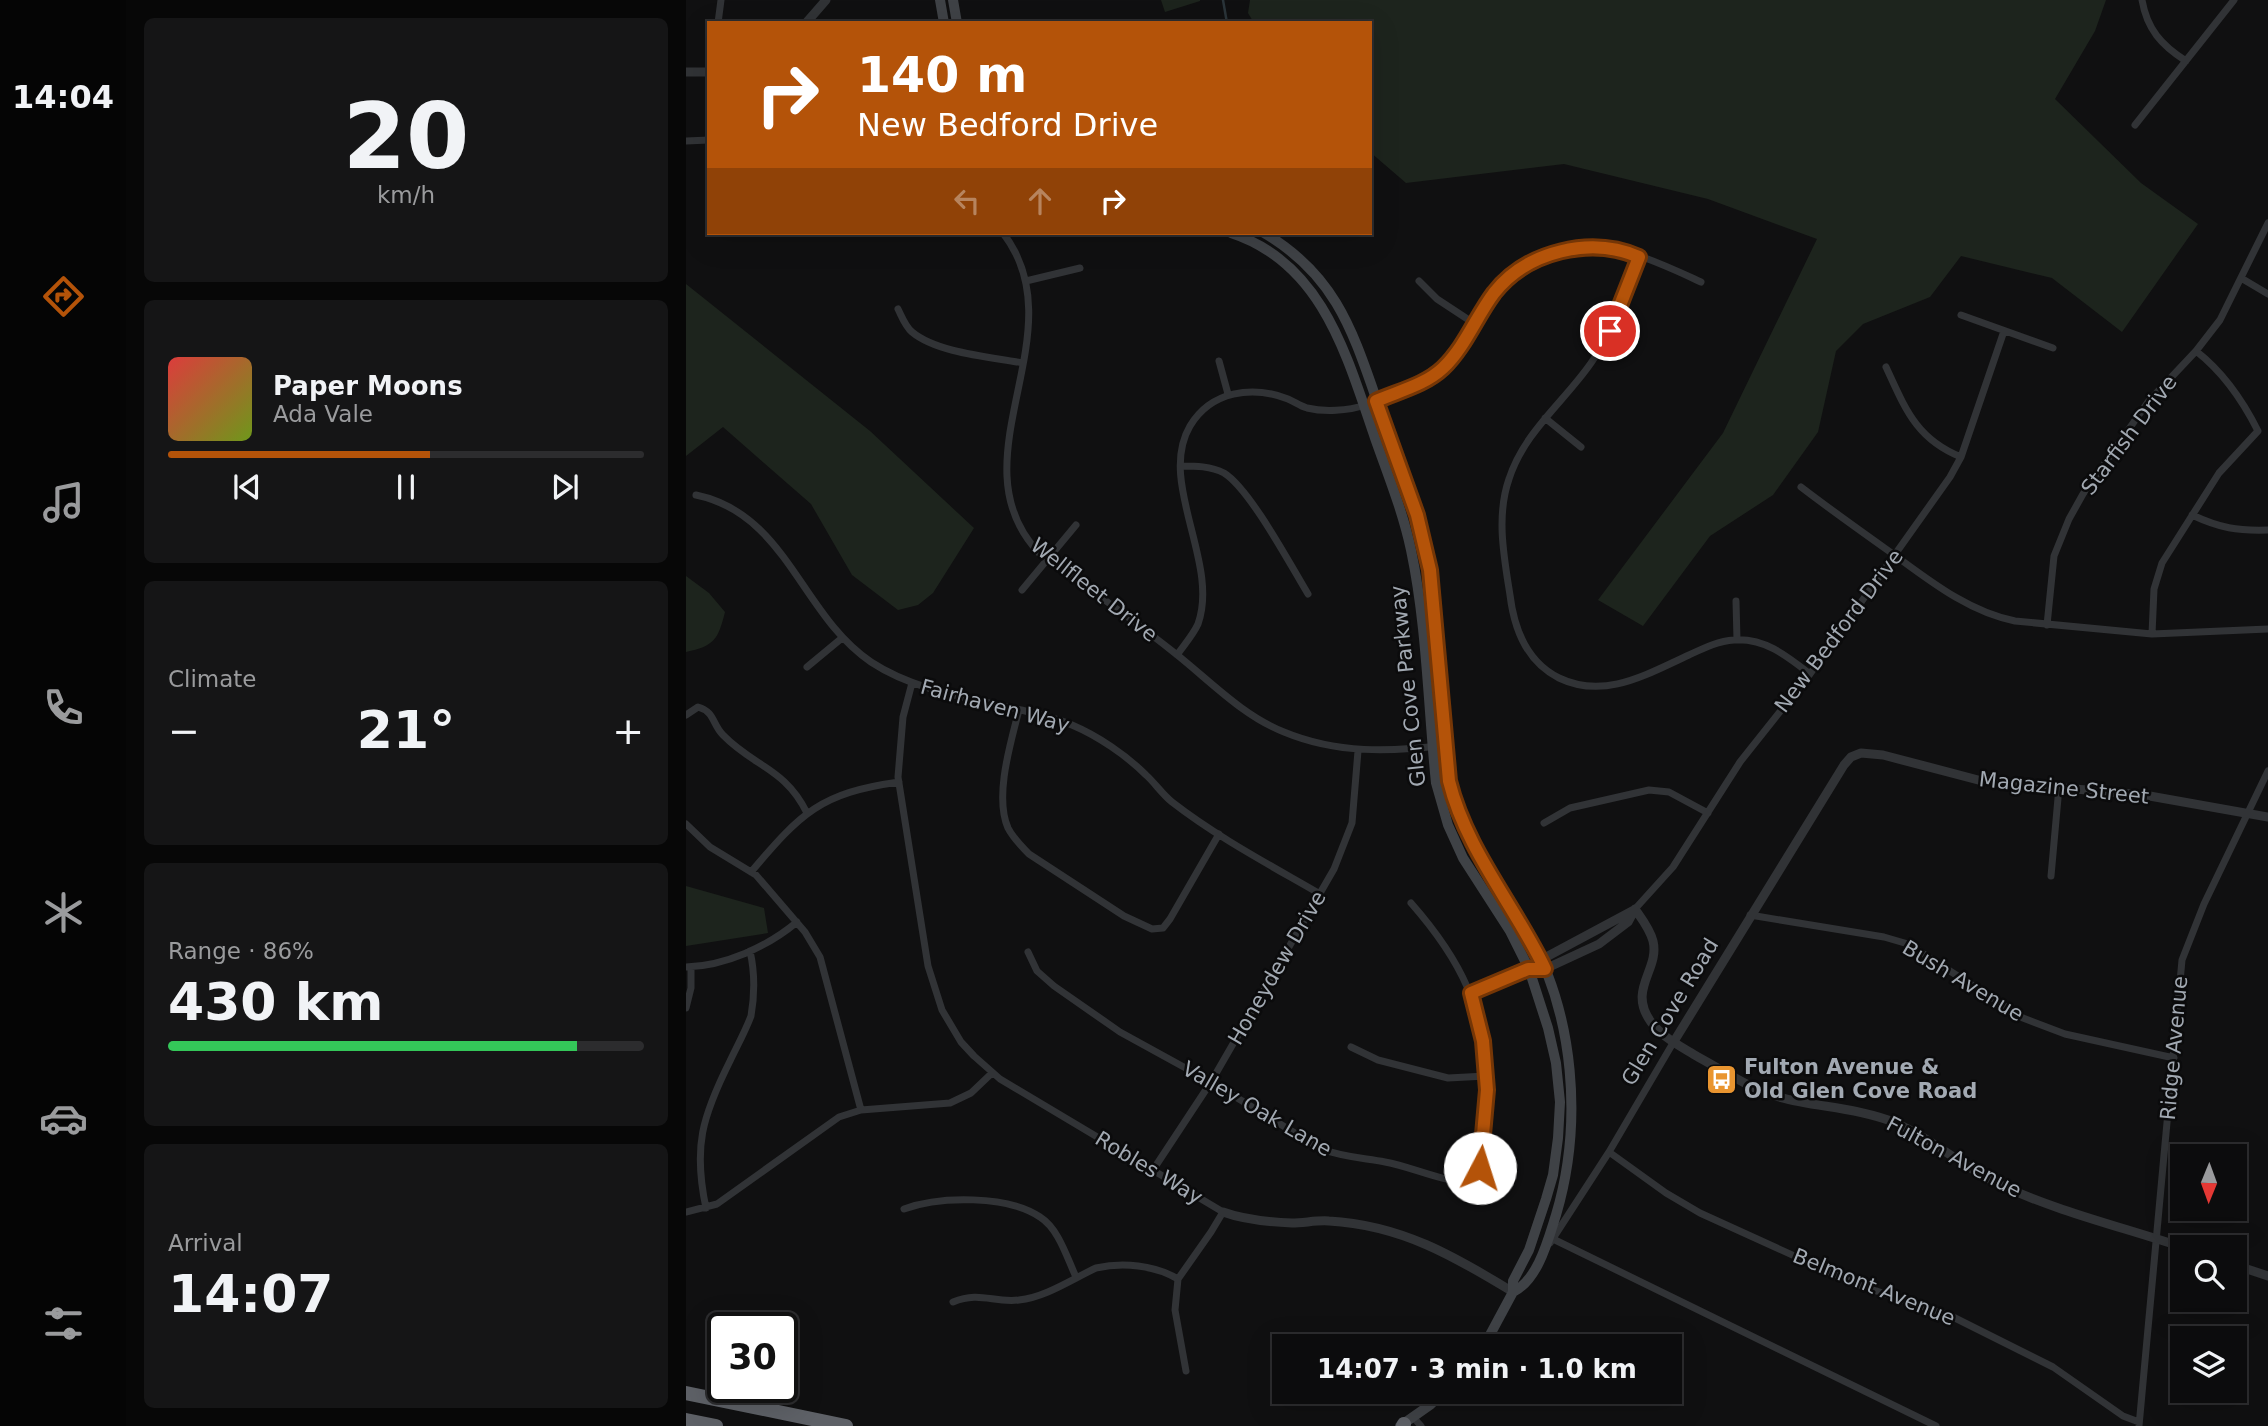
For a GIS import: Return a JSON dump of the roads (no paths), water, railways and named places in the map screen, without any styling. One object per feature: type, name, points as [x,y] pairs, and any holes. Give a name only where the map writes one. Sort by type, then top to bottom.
[{"type":"highway","points":[[686,1393],[846,1426]]},
{"type":"highway","points":[[686,1420],[716,1426]]},
{"type":"main road","points":[[940,0],[944,21]]},
{"type":"main road","points":[[953,0],[957,21]]},
{"type":"main road","name":"Glen Cove Parkway","points":[[1235,235],[1265,250],[1291,270],[1315,297],[1341,341],[1410,548],[1418,592],[1436,783],[1448,825],[1463,858],[1510,930],[1528,969],[1548,1028],[1556,1063],[1560,1102],[1553,1175],[1529,1251]]},
{"type":"main road","name":"Glen Cove Parkway","points":[[1267,235],[1302,260],[1317,275],[1350,326],[1424,541],[1430,570],[1449,781],[1461,820],[1475,849],[1528,934],[1543,964],[1560,1016],[1569,1061],[1569,1142],[1560,1203],[1537,1264]]},
{"type":"main road","name":"Glen Cove Road","points":[[1490,1334],[1513,1292],[1513,1280],[1529,1251]]},
{"type":"main road","name":"Glen Cove Road","points":[[1513,1292],[1525,1286],[1537,1264]]},
{"type":"main road","points":[[1405,1423],[1428,1404]]},
{"type":"street","points":[[718,21],[721,0]]},
{"type":"street","points":[[810,21],[826,0]]},
{"type":"street","points":[[2143,0],[2146,20],[2152,31],[2171,51],[2186,61]]},
{"type":"street","points":[[2135,125],[2234,0]]},
{"type":"street","points":[[686,72],[707,72]]},
{"type":"street","points":[[686,141],[707,140]]},
{"type":"street","name":"Starfish Drive","points":[[2047,625],[2054,556],[2069,519],[2083,494],[2148,402],[2196,351],[2220,320],[2268,223]]},
{"type":"street","name":"Wellfleet Drive","points":[[1004,235],[1016,255],[1026,281],[1029,318],[1007,461],[1007,492],[1022,531],[1039,553],[1177,655],[1236,703],[1285,733],[1358,751],[1397,751],[1446,745]]},
{"type":"street","points":[[1177,655],[1198,623],[1202,581],[1186,507],[1180,453],[1189,428],[1198,414],[1210,404],[1228,394],[1262,391],[1323,411],[1364,406],[1419,383],[1443,368],[1504,282],[1540,258],[1588,247],[1628,252],[1700,282]]},
{"type":"street","points":[[1639,257],[1610,331],[1598,353],[1529,437],[1507,482],[1502,518],[1503,550],[1517,627],[1528,652],[1546,671],[1567,682],[1597,687],[1634,680],[1707,647],[1737,640],[1773,648],[1810,674]]},
{"type":"street","points":[[1026,281],[1080,268]]},
{"type":"street","points":[[2241,278],[2268,295]]},
{"type":"street","points":[[1419,281],[1437,299],[1475,324]]},
{"type":"street","points":[[898,309],[912,332],[941,347],[1023,363]]},
{"type":"street","points":[[1961,315],[2053,348]]},
{"type":"street","name":"New Bedford Drive","points":[[1471,993],[1599,944],[1628,922],[1635,909],[1674,867],[1740,762],[1810,674],[1950,477],[1961,457],[2004,331]]},
{"type":"street","points":[[2151,634],[2156,577],[2162,563],[2219,473],[2258,431],[2249,413],[2216,367],[2196,351]]},
{"type":"street","points":[[1219,361],[1228,394]]},
{"type":"street","points":[[1886,367],[1902,401],[1922,433],[1961,457]]},
{"type":"street","points":[[1545,418],[1581,447]]},
{"type":"street","points":[[1181,466],[1203,466],[1222,472],[1234,481],[1308,594]]},
{"type":"street","points":[[1801,488],[1895,555],[1981,611],[2015,621],[2151,634],[2268,629]]},
{"type":"street","name":"Fairhaven Way","points":[[696,495],[716,499],[731,506],[773,542],[842,638],[870,661],[912,683],[1072,725],[1098,740],[1146,775],[1169,800],[1219,834],[1320,894]]},
{"type":"street","points":[[2192,515],[2222,528],[2268,530]]},
{"type":"street","points":[[1022,590],[1076,525]]},
{"type":"street","points":[[1736,601],[1737,640]]},
{"type":"street","points":[[807,667],[842,638]]},
{"type":"street","name":"Robles Way","points":[[912,683],[902,717],[899,782],[928,966],[942,1010],[961,1042],[992,1073],[1223,1212],[1260,1220],[1292,1223],[1329,1221],[1390,1231],[1452,1255],[1513,1292]]},
{"type":"street","points":[[686,715],[698,707],[712,714],[720,732],[737,748],[776,772],[791,786],[807,813]]},
{"type":"street","points":[[1019,710],[1008,753],[1003,793],[1008,828],[1029,854],[1124,916],[1152,929],[1163,928],[1219,834]]},
{"type":"street","name":"Honeydew Drive","points":[[1153,1170],[1211,1082],[1334,869],[1349,834],[1358,751]]},
{"type":"street","name":"Magazine Street","points":[[1861,753],[1882,755],[1982,781],[2144,795],[2268,817]]},
{"type":"street","name":"Glen Cove Road","points":[[1537,1264],[1609,1152],[1750,915],[1844,765],[1851,757],[1861,753]]},
{"type":"street","name":"Ridge Avenue","points":[[2139,1424],[2180,971],[2186,946],[2268,771]]},
{"type":"street","points":[[751,872],[783,834],[827,800],[851,791],[899,782]]},
{"type":"street","points":[[2052,876],[2059,787]]},
{"type":"street","points":[[1544,823],[1570,807],[1649,790],[1669,792],[1708,813]]},
{"type":"street","points":[[686,824],[710,847],[751,872],[797,922],[820,957],[861,1110]]},
{"type":"street","name":"Valley Oak Lane","points":[[1028,952],[1037,971],[1054,986],[1120,1032],[1211,1082],[1321,1149],[1338,1155],[1387,1162],[1471,1182],[1478,1175],[1480,1168],[1487,1090],[1483,1041],[1471,993],[1446,947],[1411,903]]},
{"type":"street","name":"Fulton Avenue","points":[[1635,909],[1653,941],[1652,962],[1647,973],[1643,1005],[1655,1026],[1674,1043],[1764,1092],[1787,1099],[1852,1110],[1888,1121],[1918,1135],[2005,1187],[2170,1243]]},
{"type":"street","name":"Bush Avenue","points":[[1750,915],[1908,943],[2023,1018],[2065,1034],[2174,1058]]},
{"type":"street","points":[[686,1008],[691,988],[688,967],[718,962],[750,951],[797,922]]},
{"type":"street","points":[[706,1208],[700,1180],[699,1143],[704,1123],[751,1016],[755,972],[750,951]]},
{"type":"street","points":[[1351,1047],[1378,1060],[1448,1079],[1486,1076]]},
{"type":"street","points":[[686,1212],[717,1204],[839,1117],[861,1110],[950,1103],[971,1093],[992,1073]]},
{"type":"street","name":"Belmont Avenue","points":[[1609,1152],[1666,1193],[1700,1213],[1856,1284],[1953,1317],[2035,1357],[2139,1424]]},
{"type":"street","points":[[904,1209],[926,1202],[1014,1203],[1041,1217],[1048,1224],[1062,1246],[1076,1277]]},
{"type":"street","points":[[1185,1371],[1175,1310],[1178,1279],[1223,1212]]},
{"type":"street","points":[[1553,1239],[1936,1426]]},
{"type":"street","points":[[953,1301],[975,1296],[1007,1300],[1032,1297],[1096,1268],[1121,1264],[1139,1266],[1178,1279]]},
{"type":"street","points":[[2247,1269],[2268,1276]]},
{"type":"street","points":[[1405,1423],[1421,1426]]},
{"type":"waterway","points":[[1223,0],[1227,21]]},
{"type":"place","name":"Fulton Avenue & Old Glen Cove Road","points":[[1721,1079]]}]
